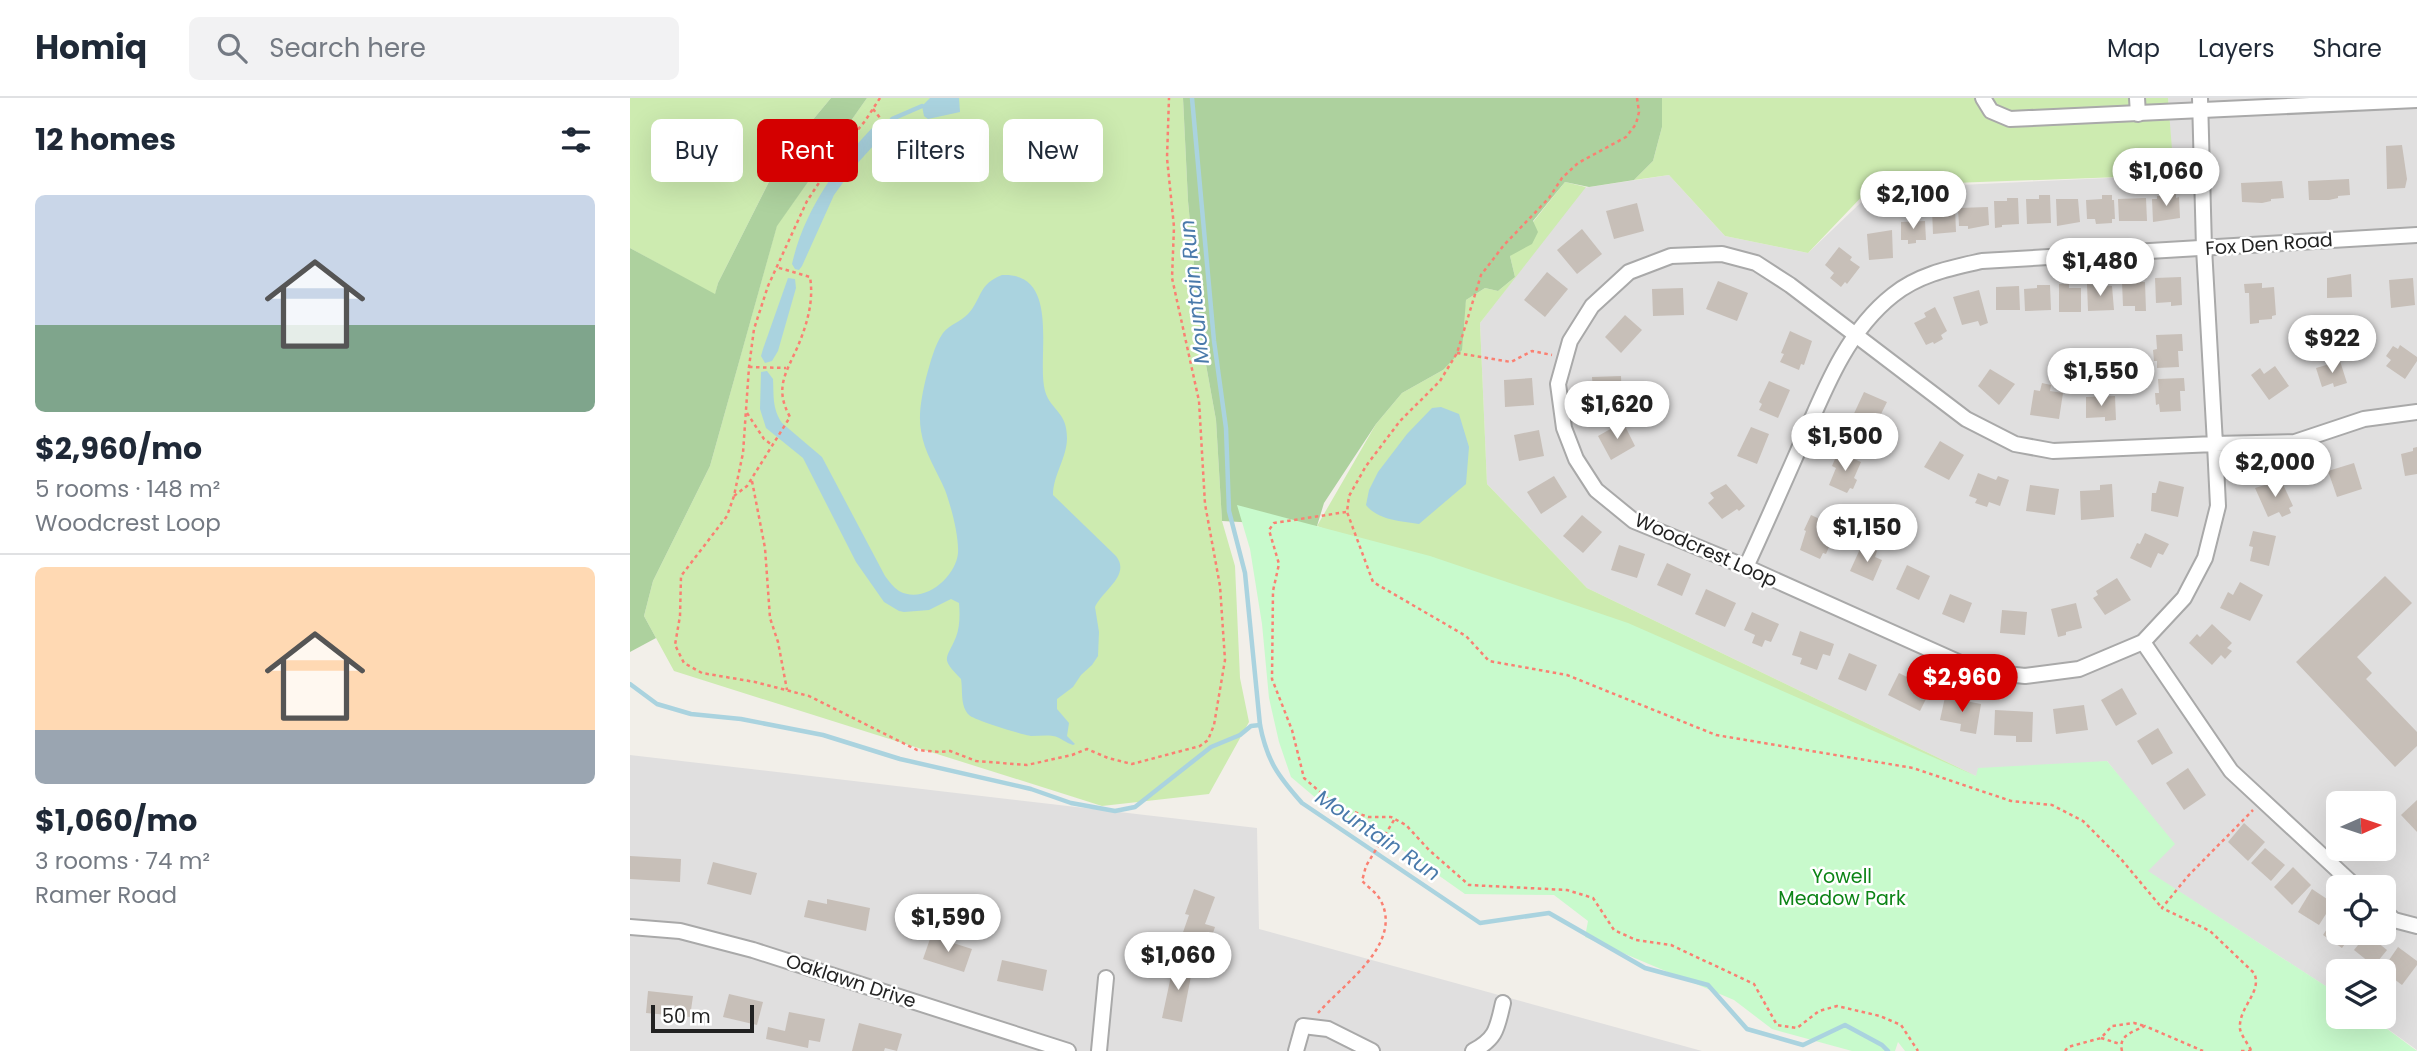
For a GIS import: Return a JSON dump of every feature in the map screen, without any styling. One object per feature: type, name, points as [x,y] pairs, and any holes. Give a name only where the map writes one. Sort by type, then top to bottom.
[{"type":"street","points":[[1983,98],[1992,111],[2010,119],[2138,114],[2201,105],[2417,100]]},
{"type":"street","points":[[2137,98],[2138,114]]},
{"type":"street","points":[[2201,105],[2204,248],[2215,444],[2295,442],[2364,419],[2417,412]]},
{"type":"street","name":"Fox Den Road","points":[[1746,567],[1833,372],[1877,309],[1895,293],[1932,273],[1982,261],[2417,234]]},
{"type":"street","name":"Woodcrest Loop","points":[[1722,254],[1756,262],[1856,336],[1966,419],[2015,444],[2053,451],[2215,444],[2218,506],[2205,558],[2184,598],[2143,642],[2079,669],[2025,676],[1978,671],[1634,520],[1597,490],[1576,458],[1564,428],[1558,384],[1570,341],[1592,306],[1629,272],[1671,256],[1722,254]]},
{"type":"street","points":[[2143,642],[2231,771],[2343,875]]},
{"type":"street","points":[[2396,921],[2417,926]]},
{"type":"street","name":"Oaklawn Drive","points":[[630,927],[680,931],[753,950],[1068,1051]]},
{"type":"street","points":[[1099,1051],[1106,978]]},
{"type":"street","points":[[1473,1051],[1495,1034],[1503,1003]]},
{"type":"street","points":[[1296,1051],[1303,1026],[1328,1029],[1372,1051]]},
{"type":"path","points":[[880,98],[838,153],[807,201],[776,267],[754,329],[743,453],[734,496],[727,516],[681,576],[680,616],[675,645],[684,663],[702,673],[755,682],[809,696],[917,750],[950,751],[976,761],[1027,765],[1087,749],[1132,764],[1200,746],[1208,740],[1214,725],[1224,660],[1220,586],[1205,504],[1199,401],[1172,278],[1174,227],[1167,158],[1169,98]]},
{"type":"path","points":[[1637,98],[1639,112],[1636,124],[1626,137],[1577,163],[1481,275],[1457,353],[1440,381],[1400,422],[1366,466],[1349,496],[1347,512],[1373,582],[1466,636],[1489,661],[1567,675],[1716,735],[1913,768],[2011,801],[2052,805],[2083,821],[2121,859],[2162,908],[2210,931],[2254,974],[2257,979],[2256,986],[2244,1007],[2240,1030],[2252,1050],[2242,1051]]},
{"type":"path","points":[[873,109],[881,119]]},
{"type":"path","points":[[734,496],[744,489],[790,417],[784,406],[782,392],[786,368],[808,317],[812,289],[810,277],[776,267]]},
{"type":"path","points":[[1457,353],[1511,362],[1532,351],[1565,358]]},
{"type":"path","points":[[749,367],[786,368]]},
{"type":"path","points":[[746,411],[764,439],[772,445]]},
{"type":"path","points":[[751,479],[765,548],[770,618],[778,642],[787,690]]},
{"type":"path","points":[[1347,512],[1274,523],[1269,530],[1279,564],[1273,591],[1272,679],[1292,730],[1304,778],[1335,804],[1368,817],[1391,817],[1406,825],[1429,850],[1469,885],[1567,890],[1593,898],[1614,930],[1636,940],[1671,945],[1754,984],[1777,1025],[1797,1028],[1819,1011],[1837,1006],[1880,1016],[1901,1025],[1918,1051]]},
{"type":"path","points":[[2162,908],[2188,876],[2262,800]]},
{"type":"path","points":[[1309,1028],[1320,1012],[1374,956],[1381,944],[1383,904],[1362,881],[1366,866],[1395,819]]},
{"type":"path","points":[[2065,1051],[2068,1047],[2101,1038],[2112,1026],[2134,1023],[2203,1051]]},
{"type":"path","points":[[2122,1051],[2120,1044],[2123,1037],[2145,1027]]},
{"type":"path","points":[[2101,1038],[2120,1044]]},
{"type":"shaded area","points":[[2168,98],[2417,98],[2417,1050],[2388,1029],[2396,1029],[2396,959],[2326,959],[2326,986],[2147,871],[2138,800],[2107,761],[1976,776],[1587,588],[1487,484],[1480,323],[1583,188],[1669,175],[1725,236],[1808,253],[1875,189],[2173,175]]},
{"type":"shaded area","points":[[630,755],[1257,828],[1259,929],[1702,1051],[630,1051]]},
{"type":"green space","points":[[630,98],[831,98],[814,119],[757,119],[757,182],[769,182],[718,283],[715,295],[630,248]]},
{"type":"green space","points":[[831,98],[867,98],[852,119],[814,119]]},
{"type":"green space","points":[[867,98],[1183,98],[1188,201],[1201,337],[1216,420],[1222,521],[1235,566],[1240,678],[1249,722],[1209,794],[1102,806],[674,671],[644,616],[653,581],[710,466],[777,225],[807,182],[858,182],[858,119],[852,119]]},
{"type":"green space","points":[[1183,98],[1662,98],[1662,127],[1653,161],[1634,180],[1589,187],[1565,182],[1533,221],[1538,232],[1532,244],[1510,256],[1515,277],[1498,291],[1485,288],[1466,300],[1462,350],[1443,370],[1402,393],[1376,424],[1324,503],[1317,526],[1222,521],[1216,420],[1201,337],[1188,201]]},
{"type":"green space","points":[[1662,98],[2168,98],[2174,175],[1872,186],[1808,253],[1725,236],[1669,175],[1634,180],[1653,161],[1662,127]]},
{"type":"green space","points":[[769,182],[808,182],[777,226],[710,466],[653,581],[644,616],[656,638],[630,652],[630,248],[715,294]]},
{"type":"green space","points":[[1565,182],[1586,187],[1480,323],[1487,484],[1587,588],[1976,776],[1317,526],[1376,424],[1402,393],[1443,370],[1463,319],[1466,300],[1485,288],[1498,291],[1515,277],[1510,256]]},
{"type":"green space","name":"Yowell Meadow Park","points":[[1237,505],[1430,556],[1628,623],[1976,776],[1978,768],[2107,761],[2175,844],[2148,871],[2326,986],[2326,1029],[2387,1029],[2417,1051],[1905,1051],[1898,1042],[1895,1051],[1852,1051],[1772,1029],[1734,1000],[1585,937],[1588,921],[1554,895],[1465,894],[1397,846],[1330,810],[1291,777],[1279,742],[1269,698],[1262,624],[1250,549]]},
{"type":"water","points":[[930,98],[959,98],[960,112],[928,119],[924,116],[922,106]]},
{"type":"water","points":[[872,128],[872,147],[858,163],[858,145]]},
{"type":"water","points":[[829,182],[843,182],[834,195],[802,266],[799,270],[795,269],[792,264],[797,244]]},
{"type":"water","points":[[1002,275],[1021,278],[1033,287],[1040,302],[1045,391],[1062,417],[1067,438],[1053,495],[1120,563],[1118,576],[1095,607],[1099,632],[1098,656],[1073,687],[1057,699],[1057,709],[1069,723],[1067,736],[1075,744],[1073,745],[1053,736],[1019,733],[969,715],[963,703],[961,679],[950,667],[947,659],[958,629],[959,603],[951,599],[929,610],[904,612],[884,602],[856,562],[803,458],[766,428],[760,409],[761,372],[767,371],[773,379],[774,402],[779,418],[822,457],[885,576],[899,591],[918,594],[928,591],[937,586],[951,571],[956,562],[958,546],[947,497],[921,431],[920,411],[926,378],[943,333],[968,314],[984,287]]},
{"type":"water","points":[[788,278],[795,279],[796,288],[778,351],[772,361],[765,363],[761,356]]},
{"type":"water","points":[[1441,407],[1459,414],[1469,447],[1466,484],[1419,524],[1377,514],[1366,505],[1369,490],[1378,472],[1407,434],[1432,408]]},
{"type":"building","points":[[2402,145],[2407,179],[2405,188],[2387,189],[2386,146]]},
{"type":"building","points":[[2349,179],[2350,195],[2329,200],[2309,200],[2308,181]]},
{"type":"building","points":[[2282,181],[2284,198],[2262,203],[2242,202],[2241,183]]},
{"type":"building","points":[[2167,192],[2176,192],[2176,198],[2179,197],[2180,218],[2153,222],[2152,199],[2167,196]]},
{"type":"building","points":[[2039,195],[2050,195],[2051,223],[2027,224],[2026,199],[2039,199]]},
{"type":"building","points":[[2102,195],[2112,195],[2114,200],[2115,219],[2112,219],[2112,223],[2096,224],[2095,219],[2087,219],[2086,200],[2102,199]]},
{"type":"building","points":[[2007,198],[2018,198],[2019,224],[1995,228],[1994,201],[2007,201]]},
{"type":"building","points":[[2146,198],[2147,221],[2119,221],[2118,199]]},
{"type":"building","points":[[2056,199],[2078,199],[2080,222],[2057,226]]},
{"type":"building","points":[[1637,203],[1644,231],[1614,239],[1606,211]]},
{"type":"building","points":[[1988,207],[1989,225],[1968,229],[1968,226],[1959,226],[1958,208]]},
{"type":"building","points":[[1955,208],[1956,232],[1933,234],[1932,209]]},
{"type":"building","points":[[1925,221],[1926,240],[1916,240],[1916,243],[1908,244],[1908,240],[1901,240],[1901,222]]},
{"type":"building","points":[[1582,229],[1602,254],[1577,274],[1557,250]]},
{"type":"building","points":[[1892,230],[1893,258],[1869,260],[1867,234]]},
{"type":"building","points":[[1839,247],[1860,267],[1847,284],[1845,282],[1841,287],[1830,278],[1834,273],[1825,265]]},
{"type":"building","points":[[1547,272],[1568,289],[1545,317],[1524,300]]},
{"type":"building","points":[[2351,274],[2352,297],[2327,298],[2327,278]]},
{"type":"building","points":[[2181,277],[2182,305],[2171,306],[2171,302],[2156,303],[2155,278]]},
{"type":"building","points":[[2413,278],[2415,305],[2391,308],[2389,280]]},
{"type":"building","points":[[1718,281],[1748,293],[1737,321],[1706,309]]},
{"type":"building","points":[[2122,282],[2145,282],[2146,311],[2135,311],[2135,306],[2123,306]]},
{"type":"building","points":[[2262,283],[2262,288],[2274,287],[2276,315],[2272,316],[2272,319],[2250,324],[2249,293],[2245,293],[2244,284]]},
{"type":"building","points":[[2059,284],[2069,284],[2069,288],[2081,288],[2081,312],[2059,312]]},
{"type":"building","points":[[2087,284],[2112,286],[2114,310],[2088,311]]},
{"type":"building","points":[[2037,285],[2050,285],[2051,310],[2025,311],[2024,289],[2037,288]]},
{"type":"building","points":[[2019,286],[2020,310],[1996,310],[1996,287]]},
{"type":"building","points":[[1683,288],[1684,315],[1653,316],[1652,289]]},
{"type":"building","points":[[1979,290],[1988,323],[1980,326],[1978,321],[1962,325],[1953,297]]},
{"type":"building","points":[[1935,307],[1947,331],[1941,335],[1943,339],[1926,345],[1914,323],[1926,317],[1924,313]]},
{"type":"building","points":[[1625,315],[1642,330],[1621,353],[1605,337]]},
{"type":"building","points":[[1790,331],[1812,341],[1804,365],[1801,364],[1799,370],[1780,362]]},
{"type":"building","points":[[2182,334],[2183,351],[2178,351],[2179,367],[2157,368],[2153,350],[2157,349],[2156,335]]},
{"type":"building","points":[[2400,345],[2417,357],[2405,379],[2386,366],[2391,360],[2386,356],[2393,346],[2398,349]]},
{"type":"building","points":[[2340,361],[2347,383],[2334,387],[2333,383],[2322,387],[2316,368]]},
{"type":"building","points":[[2275,366],[2289,386],[2269,400],[2251,375],[2260,368],[2264,374]]},
{"type":"building","points":[[1990,369],[2015,384],[1999,405],[1978,386]]},
{"type":"building","points":[[1621,376],[1622,402],[1594,404],[1592,377]]},
{"type":"building","points":[[1532,378],[1534,405],[1505,407],[1504,380]]},
{"type":"building","points":[[2184,378],[2185,391],[2180,391],[2181,411],[2160,412],[2155,393],[2159,393],[2158,379]]},
{"type":"building","points":[[1769,381],[1790,390],[1778,418],[1759,410],[1762,404],[1759,402]]},
{"type":"building","points":[[2042,383],[2051,385],[2050,391],[2063,393],[2059,419],[2030,415],[2034,390],[2040,391]]},
{"type":"building","points":[[1864,392],[1887,402],[1881,414],[1886,416],[1881,426],[1877,425],[1875,430],[1851,420]]},
{"type":"building","points":[[2115,396],[2116,420],[2105,421],[2105,417],[2086,418],[2086,397]]},
{"type":"building","points":[[1623,422],[1635,446],[1611,460],[1598,436]]},
{"type":"building","points":[[1751,427],[1769,434],[1757,464],[1737,456]]},
{"type":"building","points":[[1539,430],[1544,456],[1519,461],[1514,435]]},
{"type":"building","points":[[1940,441],[1964,455],[1949,480],[1924,467]]},
{"type":"building","points":[[2417,447],[2417,474],[2405,476],[2401,454]]},
{"type":"building","points":[[1838,452],[1861,462],[1854,478],[1857,480],[1853,489],[1850,488],[1847,493],[1829,485],[1836,468],[1832,466]]},
{"type":"building","points":[[2354,463],[2362,489],[2337,497],[2328,471]]},
{"type":"building","points":[[1978,473],[1996,480],[1998,476],[2009,480],[2000,506],[1989,502],[1987,507],[1975,503],[1977,499],[1969,496]]},
{"type":"building","points":[[1554,476],[1567,497],[1541,514],[1527,492]]},
{"type":"building","points":[[2281,480],[2293,506],[2289,508],[2291,513],[2282,517],[2279,512],[2268,517],[2255,488]]},
{"type":"building","points":[[2159,481],[2184,487],[2178,517],[2151,511],[2152,493],[2156,493]]},
{"type":"building","points":[[1726,484],[1745,506],[1722,519],[1708,503],[1714,498],[1710,493]]},
{"type":"building","points":[[2112,484],[2114,517],[2081,520],[2080,491],[2100,490],[2100,485]]},
{"type":"building","points":[[2030,485],[2059,489],[2055,515],[2026,511]]},
{"type":"building","points":[[1582,515],[1602,532],[1583,553],[1563,536]]},
{"type":"building","points":[[1811,515],[1833,525],[1826,540],[1831,542],[1826,554],[1823,553],[1820,559],[1800,550],[1806,531],[1804,530]]},
{"type":"building","points":[[2253,531],[2276,536],[2269,566],[2250,561],[2253,547],[2249,546]]},
{"type":"building","points":[[2145,533],[2169,544],[2163,555],[2158,553],[2151,568],[2130,558]]},
{"type":"building","points":[[1619,545],[1645,554],[1637,578],[1611,570]]},
{"type":"building","points":[[1868,547],[1877,551],[1875,557],[1882,560],[1873,581],[1850,571],[1860,549],[1866,552]]},
{"type":"building","points":[[1667,563],[1691,574],[1682,596],[1657,585]]},
{"type":"building","points":[[1907,565],[1930,576],[1919,600],[1896,589]]},
{"type":"building","points":[[2385,576],[2412,603],[2357,657],[2372,673],[2366,679],[2417,732],[2417,746],[2395,767],[2296,662]]},
{"type":"building","points":[[2117,578],[2131,600],[2105,615],[2093,598],[2098,595],[2096,591]]},
{"type":"building","points":[[2240,582],[2263,595],[2250,621],[2220,608],[2228,592],[2233,595]]},
{"type":"building","points":[[1706,589],[1736,603],[1725,627],[1695,614]]},
{"type":"building","points":[[1950,594],[1972,603],[1964,623],[1942,614]]},
{"type":"building","points":[[2076,603],[2082,628],[2058,637],[2051,609]]},
{"type":"building","points":[[2002,610],[2027,612],[2025,635],[2000,633]]},
{"type":"building","points":[[1752,612],[1779,624],[1771,642],[1765,640],[1762,647],[1752,643],[1755,635],[1744,630]]},
{"type":"building","points":[[2212,624],[2232,643],[2227,648],[2232,651],[2225,659],[2221,655],[2212,665],[2189,643],[2197,634],[2200,637]]},
{"type":"building","points":[[1800,631],[1834,644],[1830,656],[1823,654],[1817,670],[1800,664],[1802,658],[1792,655]]},
{"type":"building","points":[[1849,653],[1877,665],[1866,691],[1838,679]]},
{"type":"building","points":[[1899,673],[1931,689],[1920,711],[1888,695]]},
{"type":"building","points":[[2122,688],[2137,714],[2116,726],[2101,700]]},
{"type":"building","points":[[1945,697],[1981,704],[1976,734],[1960,731],[1961,724],[1940,720]]},
{"type":"building","points":[[2084,705],[2088,730],[2056,734],[2053,709]]},
{"type":"building","points":[[1995,710],[2033,712],[2032,742],[2016,742],[2016,736],[1994,735]]},
{"type":"building","points":[[2158,728],[2173,753],[2152,765],[2137,741]]},
{"type":"building","points":[[2188,768],[2206,795],[2184,810],[2166,783]]},
{"type":"building","points":[[2417,800],[2417,832],[2401,815]]},
{"type":"building","points":[[2244,823],[2265,842],[2248,861],[2228,842]]},
{"type":"building","points":[[2265,848],[2285,865],[2271,881],[2251,863]]},
{"type":"building","points":[[630,856],[681,859],[680,882],[630,879]]},
{"type":"building","points":[[713,862],[757,873],[751,895],[707,884]]},
{"type":"building","points":[[2293,867],[2311,885],[2292,905],[2274,887]]},
{"type":"building","points":[[1194,889],[1215,897],[1205,924],[1215,927],[1212,936],[1202,933],[1198,944],[1181,938],[1189,915],[1185,914]]},
{"type":"building","points":[[2312,889],[2326,898],[2326,914],[2319,925],[2298,912]]},
{"type":"building","points":[[827,899],[870,908],[866,931],[804,917],[808,900],[827,904]]},
{"type":"building","points":[[931,936],[972,949],[964,972],[923,959]]},
{"type":"building","points":[[2358,945],[2381,945],[2387,950],[2380,959],[2365,959],[2354,950]]},
{"type":"building","points":[[2398,947],[2417,961],[2417,965],[2402,985],[2396,980],[2396,959],[2390,959]]},
{"type":"building","points":[[1002,960],[1047,970],[1043,991],[997,981]]},
{"type":"building","points":[[1174,962],[1193,966],[1182,1022],[1162,1018]]},
{"type":"building","points":[[648,991],[693,996],[690,1017],[646,1013]]},
{"type":"building","points":[[729,994],[763,1002],[757,1025],[723,1017]]},
{"type":"building","points":[[789,1012],[825,1019],[820,1042],[809,1040],[808,1048],[766,1039],[768,1027],[785,1031]]},
{"type":"building","points":[[859,1023],[902,1034],[897,1051],[885,1048],[884,1051],[852,1051]]},
{"type":"waterway","name":"Mountain Run","points":[[1192,98],[1214,341],[1226,428],[1229,511],[1245,573],[1260,725],[1266,749],[1280,776],[1302,803],[1480,923],[1549,913],[1645,968],[1708,985],[1747,1029],[1803,1045],[1845,1025],[1888,1051]]},
{"type":"waterway","points":[[892,119],[922,106]]},
{"type":"waterway","points":[[630,684],[657,704],[691,714],[741,719],[823,735],[900,759],[1031,789],[1071,803],[1115,811],[1135,807],[1211,747],[1240,735],[1251,726],[1260,725]]}]
